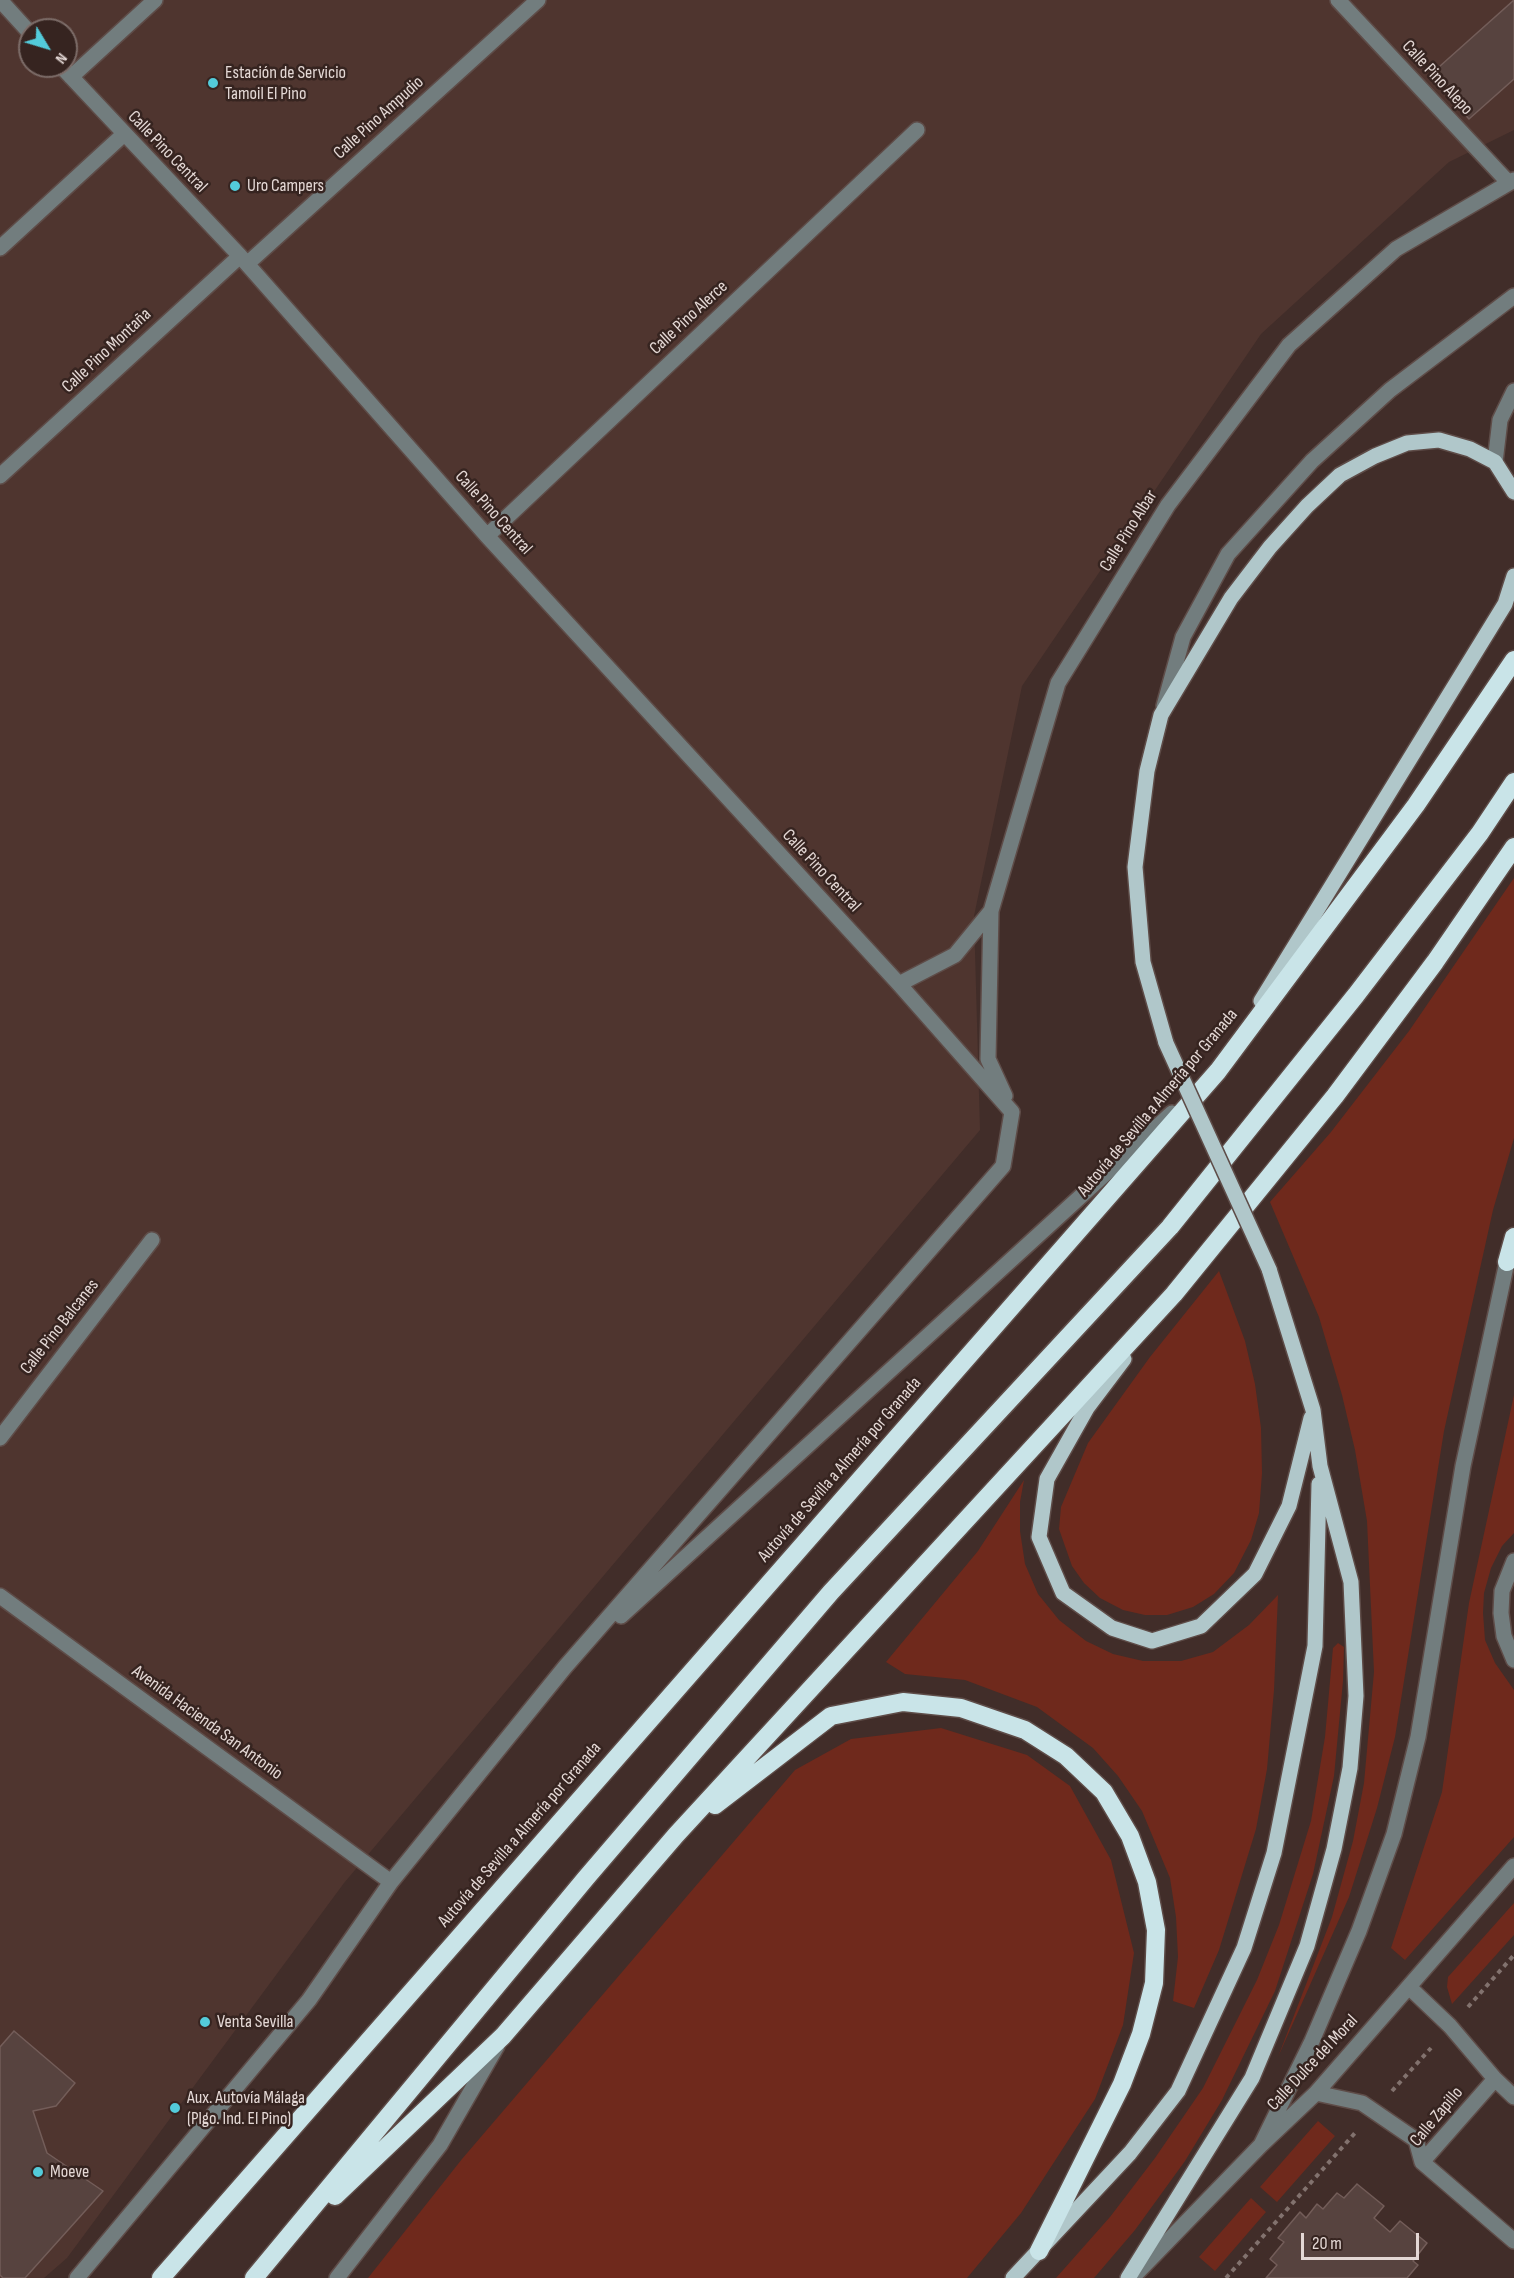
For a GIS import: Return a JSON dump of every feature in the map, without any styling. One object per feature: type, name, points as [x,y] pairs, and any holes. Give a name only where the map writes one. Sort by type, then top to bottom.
[{"type":"highway","name":"Autovía de Sevilla a Almería por Granada","points":[[161,2278],[1218,1071],[1416,806],[1514,660]]},
{"type":"highway","points":[[254,2278],[586,1878],[831,1592],[1170,1227],[1364,986],[1480,833],[1514,782]]},
{"type":"highway","points":[[275,2254],[503,2036],[676,1835],[1174,1294],[1335,1096],[1435,962],[1514,847]]},
{"type":"highway","points":[[1507,1262],[1514,1237]]},
{"type":"highway","points":[[676,1835],[831,1716],[903,1702],[961,1708],[1025,1730],[1066,1756],[1104,1792],[1130,1836],[1147,1882],[1156,1930],[1154,1983],[1141,2034],[1122,2084],[1039,2251]]},
{"type":"main road","points":[[1130,2278],[1252,2078],[1307,1946],[1334,1849],[1350,1768],[1356,1696],[1351,1582],[1320,1466],[1313,1410],[1269,1269],[1166,1043],[1143,962],[1136,867],[1147,771],[1161,715],[1231,598],[1270,547],[1307,506],[1340,475],[1375,456],[1407,443],[1439,441],[1470,449],[1495,462],[1514,492]]},
{"type":"main road","points":[[1218,1071],[1505,604],[1514,576]]},
{"type":"main road","points":[[1174,1294],[1087,1408],[1047,1479],[1039,1537],[1064,1593],[1112,1628],[1152,1641],[1201,1626],[1254,1574],[1289,1506],[1313,1410]]},
{"type":"main road","points":[[1013,2278],[1130,2153],[1178,2091],[1244,1947],[1274,1853],[1315,1646],[1320,1466]]},
{"type":"street","points":[[0,0],[18,20]]},
{"type":"street","points":[[78,62],[156,0]]},
{"type":"street","name":"Calle Pino Ampudio","points":[[244,260],[538,0]]},
{"type":"street","name":"Calle Pino Alepo","points":[[1338,0],[1511,181]]},
{"type":"street","name":"Calle Pino Central","points":[[72,78],[244,260],[487,536],[899,984],[1012,1112]]},
{"type":"street","name":"Calle Pino Alerce","points":[[487,536],[917,130]]},
{"type":"street","points":[[0,248],[124,134]]},
{"type":"street","name":"Calle Pino Albar","points":[[899,984],[955,955],[992,911],[1058,683],[1168,504],[1289,345],[1396,249],[1511,181]]},
{"type":"street","name":"Calle Pino Montaña","points":[[0,476],[244,260]]},
{"type":"street","points":[[1161,715],[1183,637],[1228,554],[1312,460],[1390,390],[1514,296]]},
{"type":"street","points":[[1495,462],[1500,420],[1514,392]]},
{"type":"street","points":[[77,2278],[309,2000],[391,1882],[566,1667],[1003,1166],[1012,1112],[988,1059],[992,911]]},
{"type":"street","points":[[566,1667],[1218,1071]]},
{"type":"street","name":"Calle Pino Balcanes","points":[[0,1438],[152,1240]]},
{"type":"street","points":[[1507,1262],[1514,1282]]},
{"type":"street","points":[[1260,2145],[1312,2041],[1359,1931],[1394,1834],[1418,1737],[1464,1466],[1507,1262]]},
{"type":"street","points":[[1514,1561],[1502,1591],[1501,1613],[1504,1636],[1514,1660]]},
{"type":"street","name":"Avenida Hacienda San Antonio","points":[[0,1596],[391,1882]]},
{"type":"street","name":"Calle Dulce del Moral","points":[[1130,2278],[1260,2145],[1316,2093],[1514,1866]]},
{"type":"street","points":[[1409,1987],[1450,2026],[1495,2079],[1514,2097]]},
{"type":"street","points":[[337,2278],[441,2145],[503,2036]]},
{"type":"street","name":"Calle Zapillo","points":[[1495,2079],[1422,2162],[1514,2241]]},
{"type":"street","points":[[1316,2093],[1362,2103],[1416,2140],[1422,2162]]},
{"type":"shaded area","points":[[0,0],[1514,0],[1514,130],[1449,162],[1261,334],[1022,686],[974,916],[980,1130],[344,1883],[67,2258],[44,2278],[0,2278]]},
{"type":"shaded area","points":[[1514,878],[1514,1138],[1493,1210],[1444,1431],[1395,1737],[1377,1808],[1349,1897],[1278,2057],[1332,1917],[1353,1841],[1364,1783],[1374,1672],[1367,1521],[1355,1450],[1342,1395],[1319,1317],[1270,1202],[1331,1132],[1409,1031]]},
{"type":"shaded area","points":[[1219,1271],[1245,1341],[1255,1384],[1261,1428],[1262,1473],[1259,1513],[1251,1540],[1234,1573],[1214,1594],[1193,1607],[1167,1615],[1145,1615],[1123,1610],[1100,1598],[1084,1583],[1072,1566],[1059,1529],[1061,1507],[1088,1443],[1150,1357]]},
{"type":"shaded area","points":[[1514,1395],[1514,1533],[1502,1546],[1491,1568],[1484,1593],[1483,1613],[1485,1640],[1495,1663],[1514,1690],[1514,1837],[1405,1960],[1391,1948],[1442,1792],[1469,1603]]},
{"type":"shaded area","points":[[1024,1480],[1020,1502],[1020,1531],[1025,1564],[1038,1594],[1059,1620],[1086,1641],[1113,1654],[1143,1661],[1181,1661],[1213,1652],[1249,1625],[1278,1595],[1274,1690],[1267,1769],[1256,1829],[1219,1950],[1194,2008],[1173,2001],[1178,1957],[1176,1917],[1170,1878],[1142,1811],[1118,1776],[1093,1748],[1037,1707],[965,1680],[905,1674],[886,1662],[978,1551]]},
{"type":"shaded area","points":[[1338,1643],[1344,1647],[1343,1681],[1334,1776],[1313,1874],[1275,1991],[1222,2100],[1185,2161],[1135,2230],[1094,2278],[1056,2278],[1110,2217],[1155,2158],[1203,2088],[1257,1980],[1279,1925],[1311,1821],[1325,1737],[1333,1648]]},
{"type":"shaded area","points":[[941,1728],[1027,1755],[1070,1786],[1111,1860],[1134,1953],[1123,2025],[1095,2099],[1021,2213],[967,2278],[368,2278],[462,2159],[795,1770],[851,1739]]},
{"type":"shaded area","points":[[1514,1903],[1514,1935],[1452,2004],[1447,1987],[1448,1977]]},
{"type":"shaded area","points":[[1318,2121],[1335,2136],[1277,2202],[1260,2187]]},
{"type":"shaded area","points":[[1251,2198],[1266,2212],[1215,2271],[1199,2257]]},
{"type":"building","points":[[1514,0],[1514,79],[1469,119],[1430,75]]},
{"type":"building","name":"Moeve","points":[[14,2031],[75,2083],[56,2106],[33,2111],[47,2153],[103,2191],[25,2278],[3,2278],[0,2275],[0,2047]]},
{"type":"building","points":[[1357,2184],[1384,2206],[1374,2218],[1390,2232],[1400,2221],[1427,2243],[1413,2261],[1418,2265],[1407,2278],[1266,2278],[1277,2265],[1270,2259],[1284,2242],[1278,2238],[1300,2212],[1306,2218],[1317,2204],[1323,2209],[1337,2193],[1344,2198]]},
{"type":"place","name":"Estación de Servicio Tamoil El Pino","points":[[213,83]]},
{"type":"place","name":"Uro Campers","points":[[235,186]]},
{"type":"place","name":"Venta Sevilla","points":[[205,2022]]},
{"type":"place","name":"Aux. Autovía Málaga (Plgo. Ind. El Pino)","points":[[175,2108]]},
{"type":"place","name":"Moeve","points":[[38,2172]]}]
